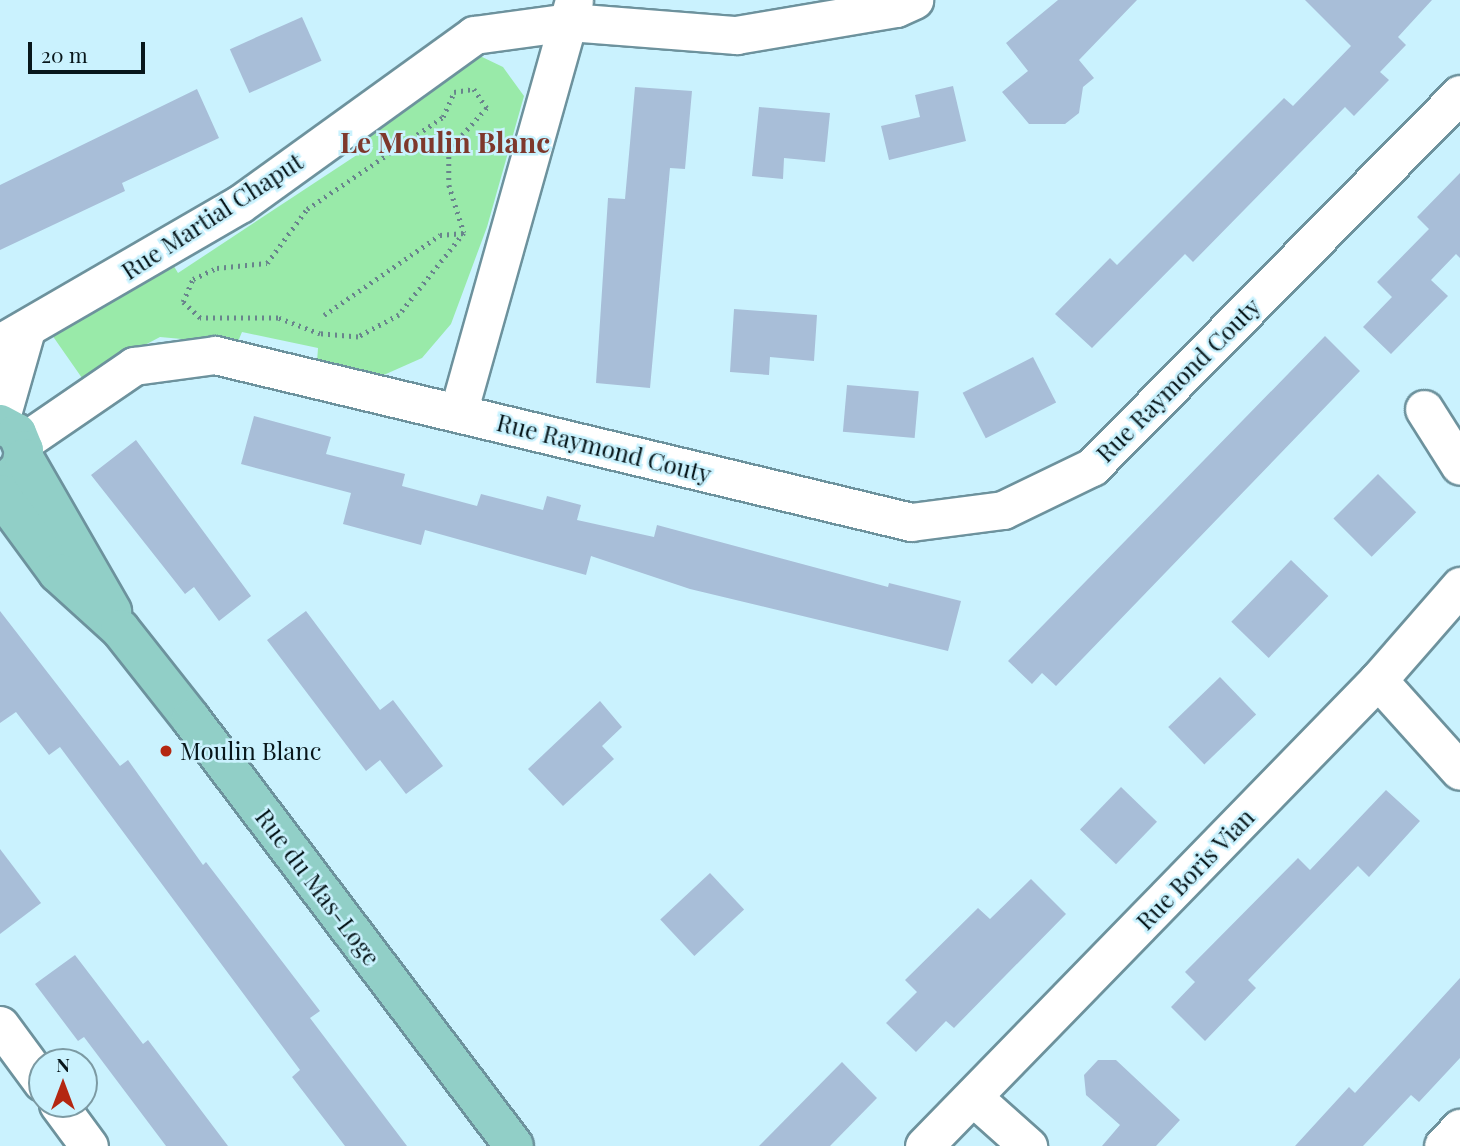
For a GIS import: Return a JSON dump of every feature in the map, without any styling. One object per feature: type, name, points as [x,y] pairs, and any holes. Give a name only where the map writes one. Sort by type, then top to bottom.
[{"type":"main road","name":"Rue du Mas-Loge","points":[[9,445],[86,557],[120,629]]},
{"type":"main road","name":"Rue du Mas-Loge","points":[[0,494],[13,526],[58,573],[120,629],[514,1146]]},
{"type":"street","name":"Rue Martial Chaput","points":[[9,445],[13,337],[240,204],[474,35],[571,11],[736,36],[896,8],[914,0]]},
{"type":"street","points":[[458,413],[511,235],[571,11]]},
{"type":"street","name":"Rue Raymond Couty","points":[[9,445],[134,366],[170,357],[215,355],[911,522],[1003,510],[1092,467],[1460,94]]},
{"type":"street","points":[[1424,409],[1460,466]]},
{"type":"street","name":"Rue Boris Vian","points":[[924,1146],[1378,680],[1460,586]]},
{"type":"street","points":[[1378,680],[1460,771]]},
{"type":"street","points":[[0,1025],[28,1063]]},
{"type":"street","points":[[973,1097],[1028,1146]]},
{"type":"street","points":[[68,1118],[89,1146]]},
{"type":"street","points":[[1443,1146],[1460,1128]]},
{"type":"path","points":[[474,89],[487,108],[449,150],[449,185],[464,233],[399,315],[358,337],[320,334],[278,318],[200,318],[183,302],[193,279],[217,268],[267,263],[307,209],[443,117],[454,92],[474,89]]},
{"type":"path","points":[[324,315],[440,235],[511,235]]},
{"type":"green space","points":[[478,55],[503,67],[524,96],[487,227],[451,324],[422,358],[377,378],[317,362],[318,348],[242,332],[237,344],[160,337],[82,378],[52,335],[172,263],[178,273],[372,145],[365,133]]},
{"type":"building","points":[[1058,0],[1137,0],[1079,60],[1094,78],[1083,87],[1079,113],[1065,124],[1029,124],[1002,92],[1028,71],[1006,43]]},
{"type":"building","points":[[1305,0],[1432,0],[1398,37],[1406,45],[1380,72],[1389,80],[1354,116],[1345,107],[1193,262],[1185,254],[1092,348],[1055,314],[1110,258],[1117,265],[1284,98],[1293,106],[1351,46]]},
{"type":"building","points":[[302,17],[322,61],[249,93],[230,49]]},
{"type":"building","points":[[953,86],[966,141],[889,160],[881,126],[920,117],[915,95]]},
{"type":"building","points":[[635,87],[692,91],[685,169],[670,168],[650,388],[596,383],[608,198],[625,199]]},
{"type":"building","points":[[197,89],[219,138],[122,183],[125,191],[0,250],[0,185]]},
{"type":"building","points":[[759,107],[830,113],[825,162],[784,158],[783,179],[752,176]]},
{"type":"building","points":[[1460,173],[1460,258],[1456,254],[1431,280],[1448,296],[1391,354],[1363,327],[1392,297],[1377,282],[1429,229],[1417,217]]},
{"type":"building","points":[[734,309],[817,315],[814,361],[770,357],[769,375],[730,372]]},
{"type":"building","points":[[1325,336],[1360,371],[1056,686],[1042,673],[1032,684],[1008,661]]},
{"type":"building","points":[[1033,357],[1056,402],[986,438],[963,393]]},
{"type":"building","points":[[847,385],[919,391],[915,438],[843,432]]},
{"type":"building","points":[[254,416],[331,437],[326,454],[405,474],[402,486],[477,506],[481,494],[543,510],[547,496],[581,505],[577,520],[654,537],[657,525],[888,587],[889,583],[961,601],[948,651],[690,589],[591,556],[586,575],[425,530],[421,545],[343,524],[351,493],[241,464]]},
{"type":"building","points":[[136,440],[251,596],[219,621],[194,587],[185,594],[91,475]]},
{"type":"building","points":[[1378,474],[1416,512],[1372,557],[1333,519]]},
{"type":"building","points":[[1291,560],[1328,596],[1269,658],[1231,622]]},
{"type":"building","points":[[0,611],[120,766],[128,760],[203,865],[206,862],[320,1011],[310,1018],[407,1146],[345,1146],[292,1077],[300,1070],[60,747],[49,755],[16,712],[0,723]]},
{"type":"building","points":[[306,611],[380,710],[393,700],[443,766],[406,794],[380,760],[366,771],[267,640]]},
{"type":"building","points":[[1220,677],[1256,714],[1204,764],[1168,727]]},
{"type":"building","points":[[600,701],[622,727],[602,746],[614,759],[563,806],[528,769]]},
{"type":"building","points":[[1121,787],[1157,822],[1116,864],[1080,829]]},
{"type":"building","points":[[1386,790],[1420,821],[1369,877],[1358,866],[1248,980],[1256,988],[1205,1041],[1171,1007],[1195,982],[1185,972],[1298,858],[1310,870]]},
{"type":"building","points":[[0,849],[41,903],[0,934]]},
{"type":"building","points":[[710,873],[744,910],[694,956],[660,919]]},
{"type":"building","points":[[1031,879],[1066,914],[954,1028],[946,1021],[916,1052],[886,1023],[917,992],[905,980],[978,908],[990,919]]},
{"type":"building","points":[[75,955],[143,1044],[148,1040],[228,1146],[166,1146],[98,1056],[98,1048],[92,1048],[84,1037],[78,1041],[35,984]]},
{"type":"building","points":[[1460,978],[1460,1058],[1419,1102],[1411,1095],[1363,1146],[1295,1146],[1349,1087],[1355,1093]]},
{"type":"building","points":[[1098,1060],[1116,1060],[1180,1120],[1156,1146],[1102,1146],[1120,1125],[1086,1095],[1084,1075]]},
{"type":"building","points":[[842,1062],[877,1098],[830,1146],[759,1146]]},
{"type":"place","name":"Moulin Blanc","points":[[166,751]]},
{"type":"district","name":"Le Moulin Blanc","points":[[445,142]]}]
